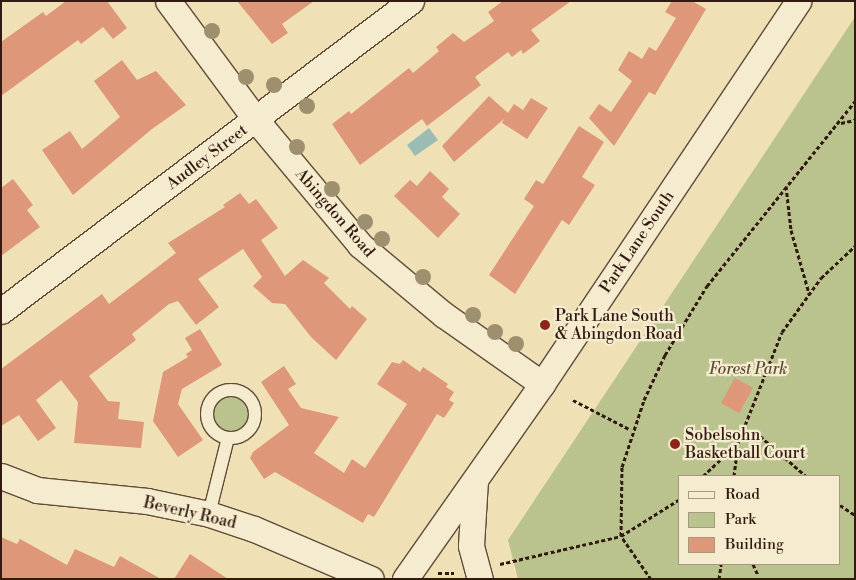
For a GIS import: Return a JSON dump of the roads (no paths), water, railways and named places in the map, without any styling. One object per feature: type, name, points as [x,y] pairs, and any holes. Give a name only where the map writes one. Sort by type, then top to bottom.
[{"type":"street","name":"Abingdon Road","points":[[168,1],[256,120],[360,245],[444,315],[542,384]]},
{"type":"street","name":"Audley Street","points":[[1,311],[411,1]]},
{"type":"street","name":"Park Lane South","points":[[405,579],[542,384],[798,1]]},
{"type":"street","name":"Beverly Road","points":[[1,476],[37,490],[147,501],[209,514],[254,529],[370,579]]},
{"type":"street","points":[[475,480],[471,546],[479,572]]},
{"type":"lane","points":[[209,514],[228,438]]},
{"type":"water","points":[[429,128],[438,140],[415,156],[407,145]]},
{"type":"place","name":"Park Lane South & Abingdon Road","points":[[545,325]]},
{"type":"place","name":"Sobelsohn Basketball Court","points":[[675,444]]},
{"type":"park label","name":"Forest Park","points":[[748,369]]}]
